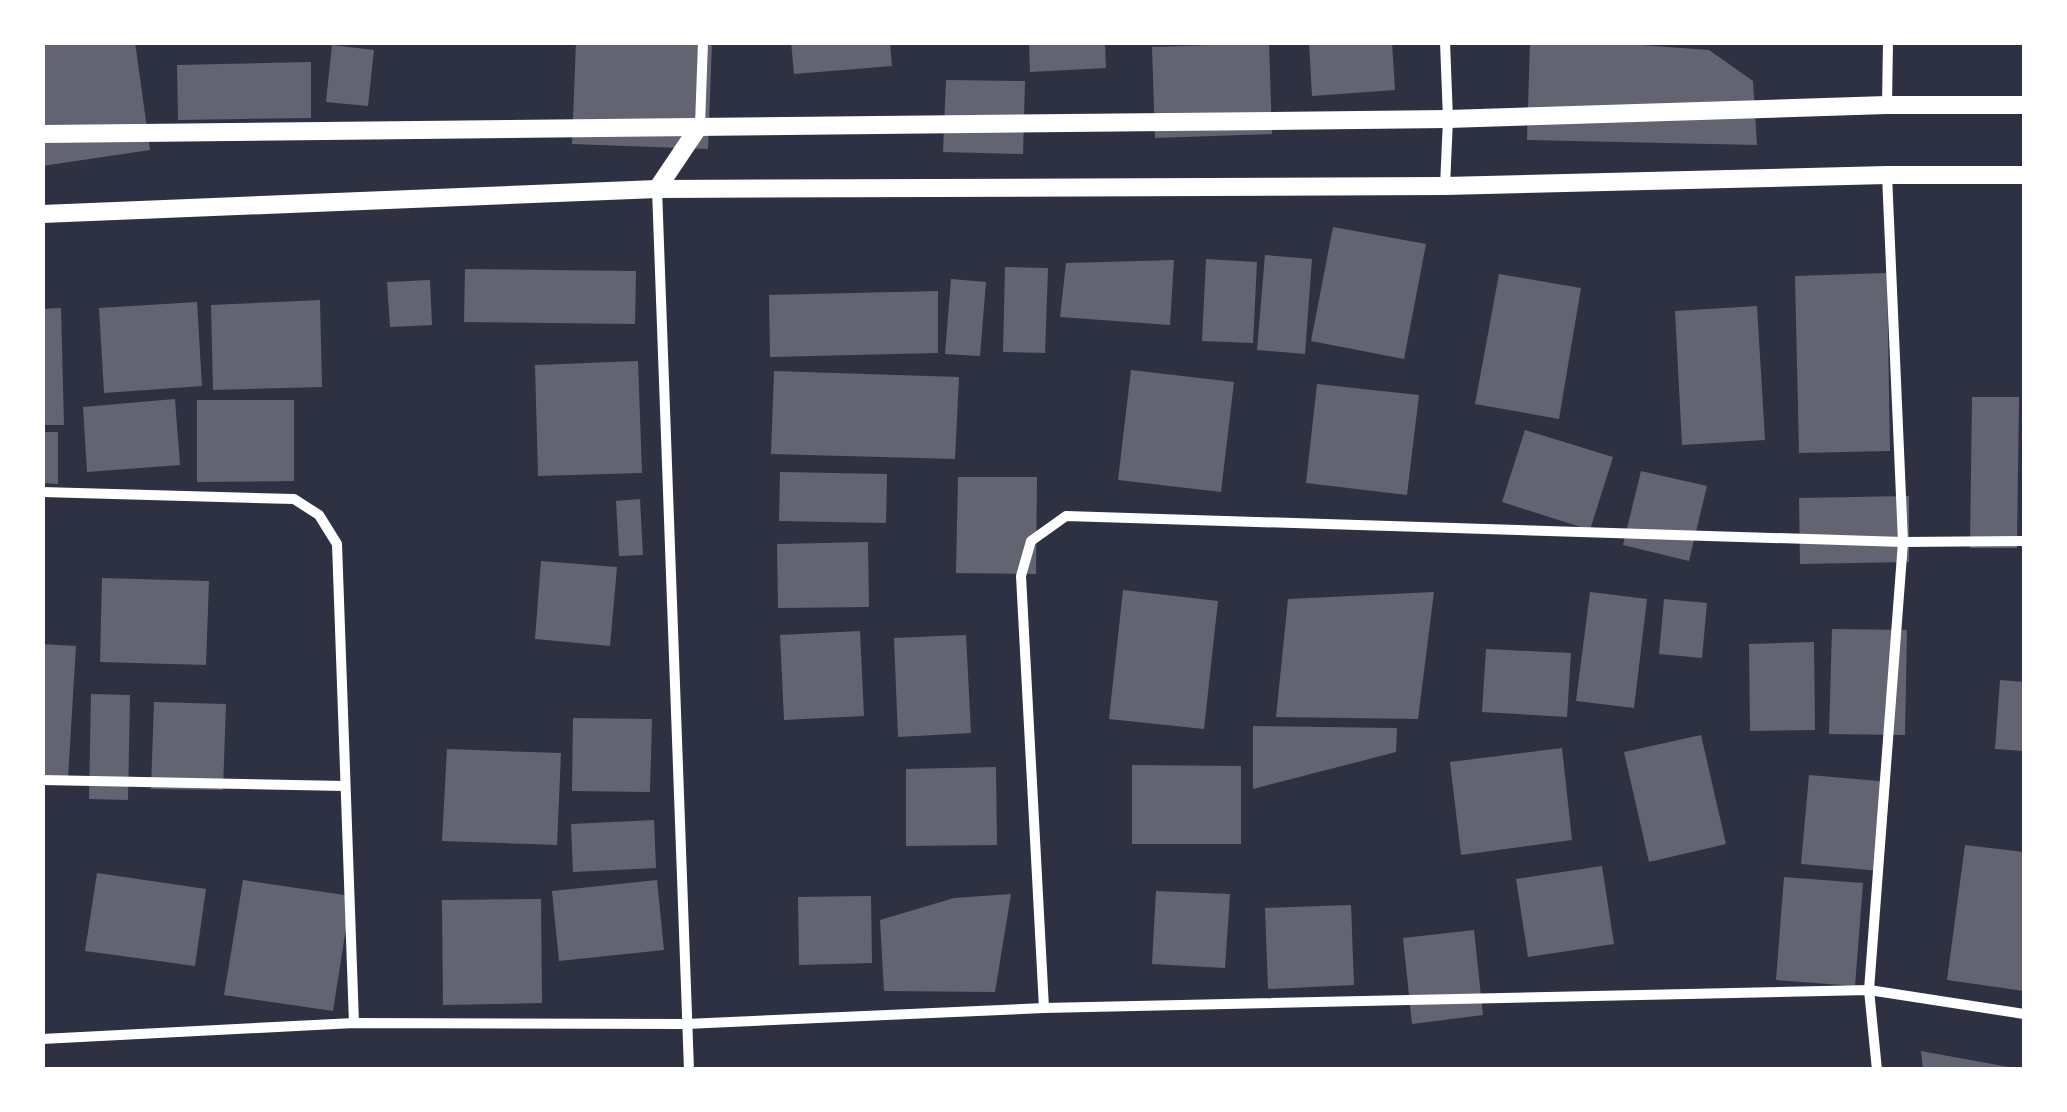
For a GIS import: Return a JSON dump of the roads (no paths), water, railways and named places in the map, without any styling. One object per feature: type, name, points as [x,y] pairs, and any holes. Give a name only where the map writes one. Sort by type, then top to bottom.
[{"type":"street","points":[[689,1070],[658,189],[700,124],[703,42]]},
{"type":"street","points":[[1445,42],[1446,186]]},
{"type":"street","points":[[1887,105],[1888,42]]},
{"type":"street","points":[[42,134],[1448,119],[1887,105],[2024,105]]},
{"type":"street","points":[[1877,1070],[1869,990],[1903,542],[1888,175]]},
{"type":"street","points":[[42,214],[658,189],[1446,186],[1888,175],[2024,176]]},
{"type":"street","points":[[42,492],[294,499],[320,515],[337,544],[354,1023]]},
{"type":"street","points":[[1044,1008],[1021,576],[1031,541],[1066,516],[1903,542],[2024,541]]},
{"type":"street","points":[[42,780],[344,786]]},
{"type":"street","points":[[42,1038],[354,1023],[686,1024],[1044,1008],[1869,990],[2024,1014]]}]
